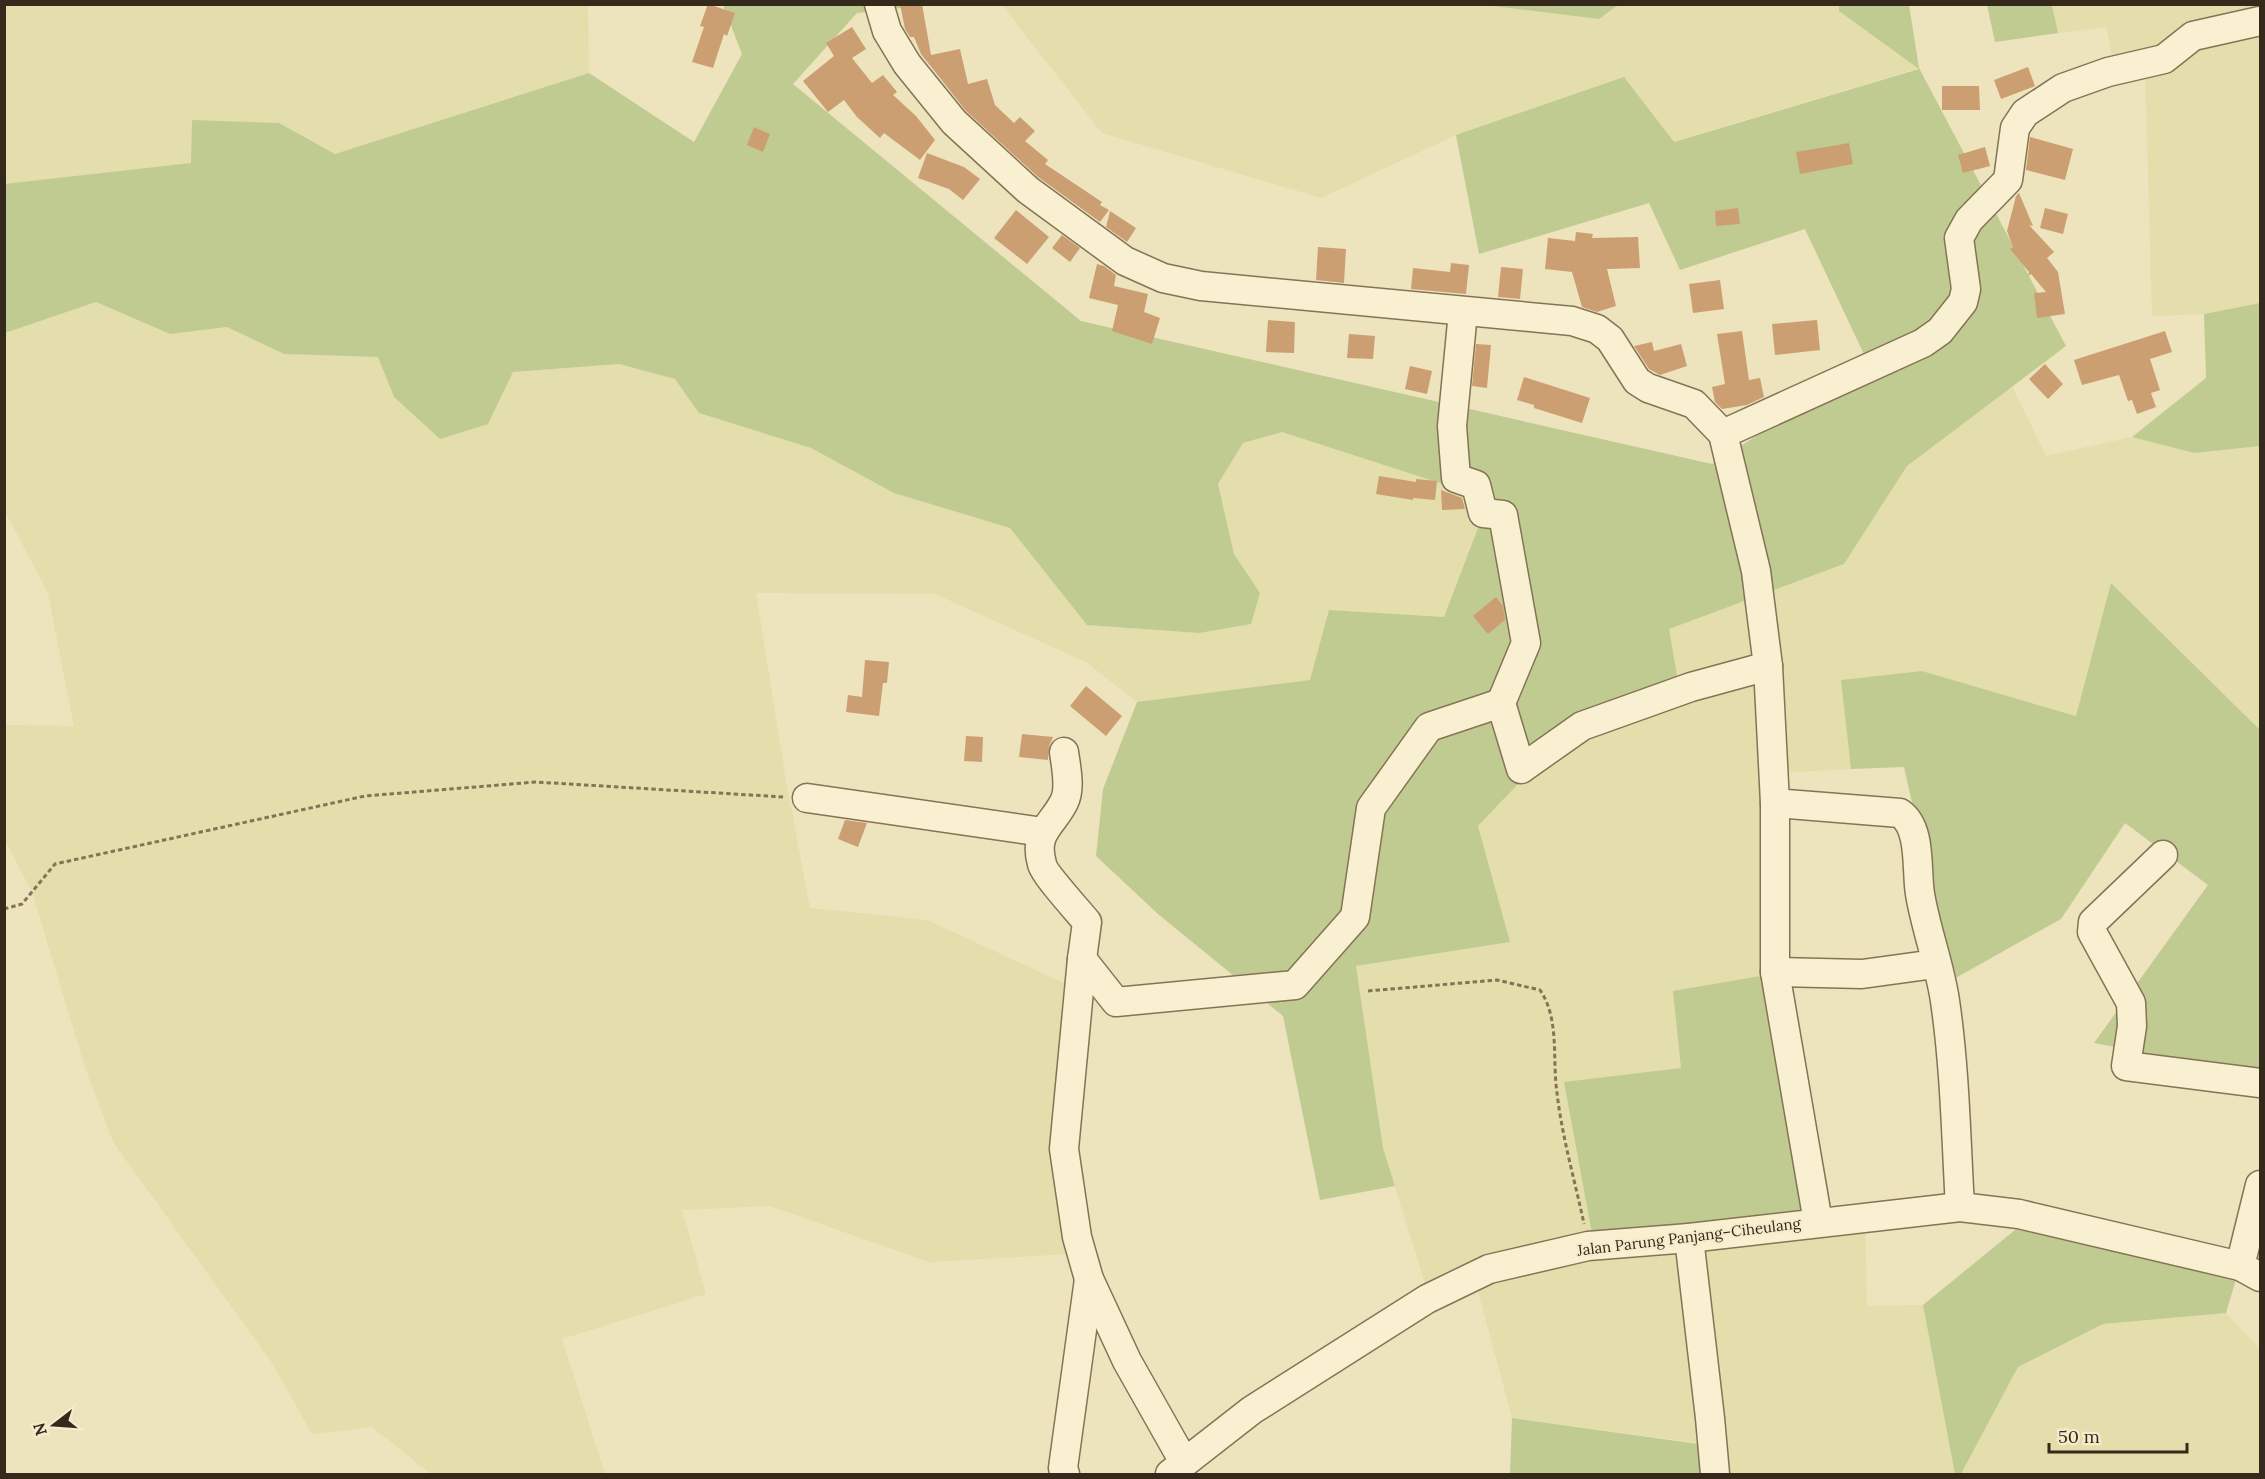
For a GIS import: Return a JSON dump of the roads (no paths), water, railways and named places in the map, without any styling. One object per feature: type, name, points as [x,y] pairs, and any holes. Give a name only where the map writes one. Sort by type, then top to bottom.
[{"type":"street","points":[[879,4],[887,31],[907,64],[954,122],[1028,190],[1125,261],[1163,278],[1201,286],[1572,321],[1597,329],[1610,339],[1637,381],[1648,388],[1694,404],[1723,434],[1756,571],[1768,666],[1775,803],[1775,972],[1818,1222]]},
{"type":"street","points":[[1723,434],[1923,344],[1940,331],[1963,302],[1966,289],[1959,238],[1969,220],[2008,180],[2014,128],[2025,113],[2063,88],[2108,72],[2164,59],[2193,36],[2260,21]]},
{"type":"street","points":[[1463,312],[1452,426],[1456,478],[1476,485],[1483,513],[1503,515],[1526,643],[1501,703],[1521,770],[1582,726],[1691,687],[1768,666]]},
{"type":"street","points":[[1082,959],[1116,1002],[1295,986],[1355,917],[1371,808],[1429,727],[1501,703]]},
{"type":"street","points":[[1064,752],[1067,774],[1065,801],[1042,832],[1040,846],[1042,866],[1087,922],[1064,1149],[1077,1237],[1089,1279],[1177,1468]]},
{"type":"street","points":[[807,798],[1042,832]]},
{"type":"street","points":[[1775,803],[1900,813],[1907,817],[1914,830],[1920,893],[1945,1000],[1960,1207]]},
{"type":"street","points":[[2163,855],[2093,922],[2092,932],[2131,1003],[2132,1026],[2126,1066],[2260,1083]]},
{"type":"street","points":[[1775,972],[1862,974],[1935,964]]},
{"type":"street","points":[[2250,1272],[2260,1185]]},
{"type":"street","name":"Jalan Parung Panjang–Ciheulang","points":[[1177,1468],[1252,1410],[1427,1299],[1489,1269],[1588,1246],[1689,1238],[1960,1207],[2019,1214],[2250,1272]]},
{"type":"street","points":[[1689,1238],[1715,1474]]},
{"type":"street","points":[[1065,1474],[1063,1468],[1089,1279]]}]
